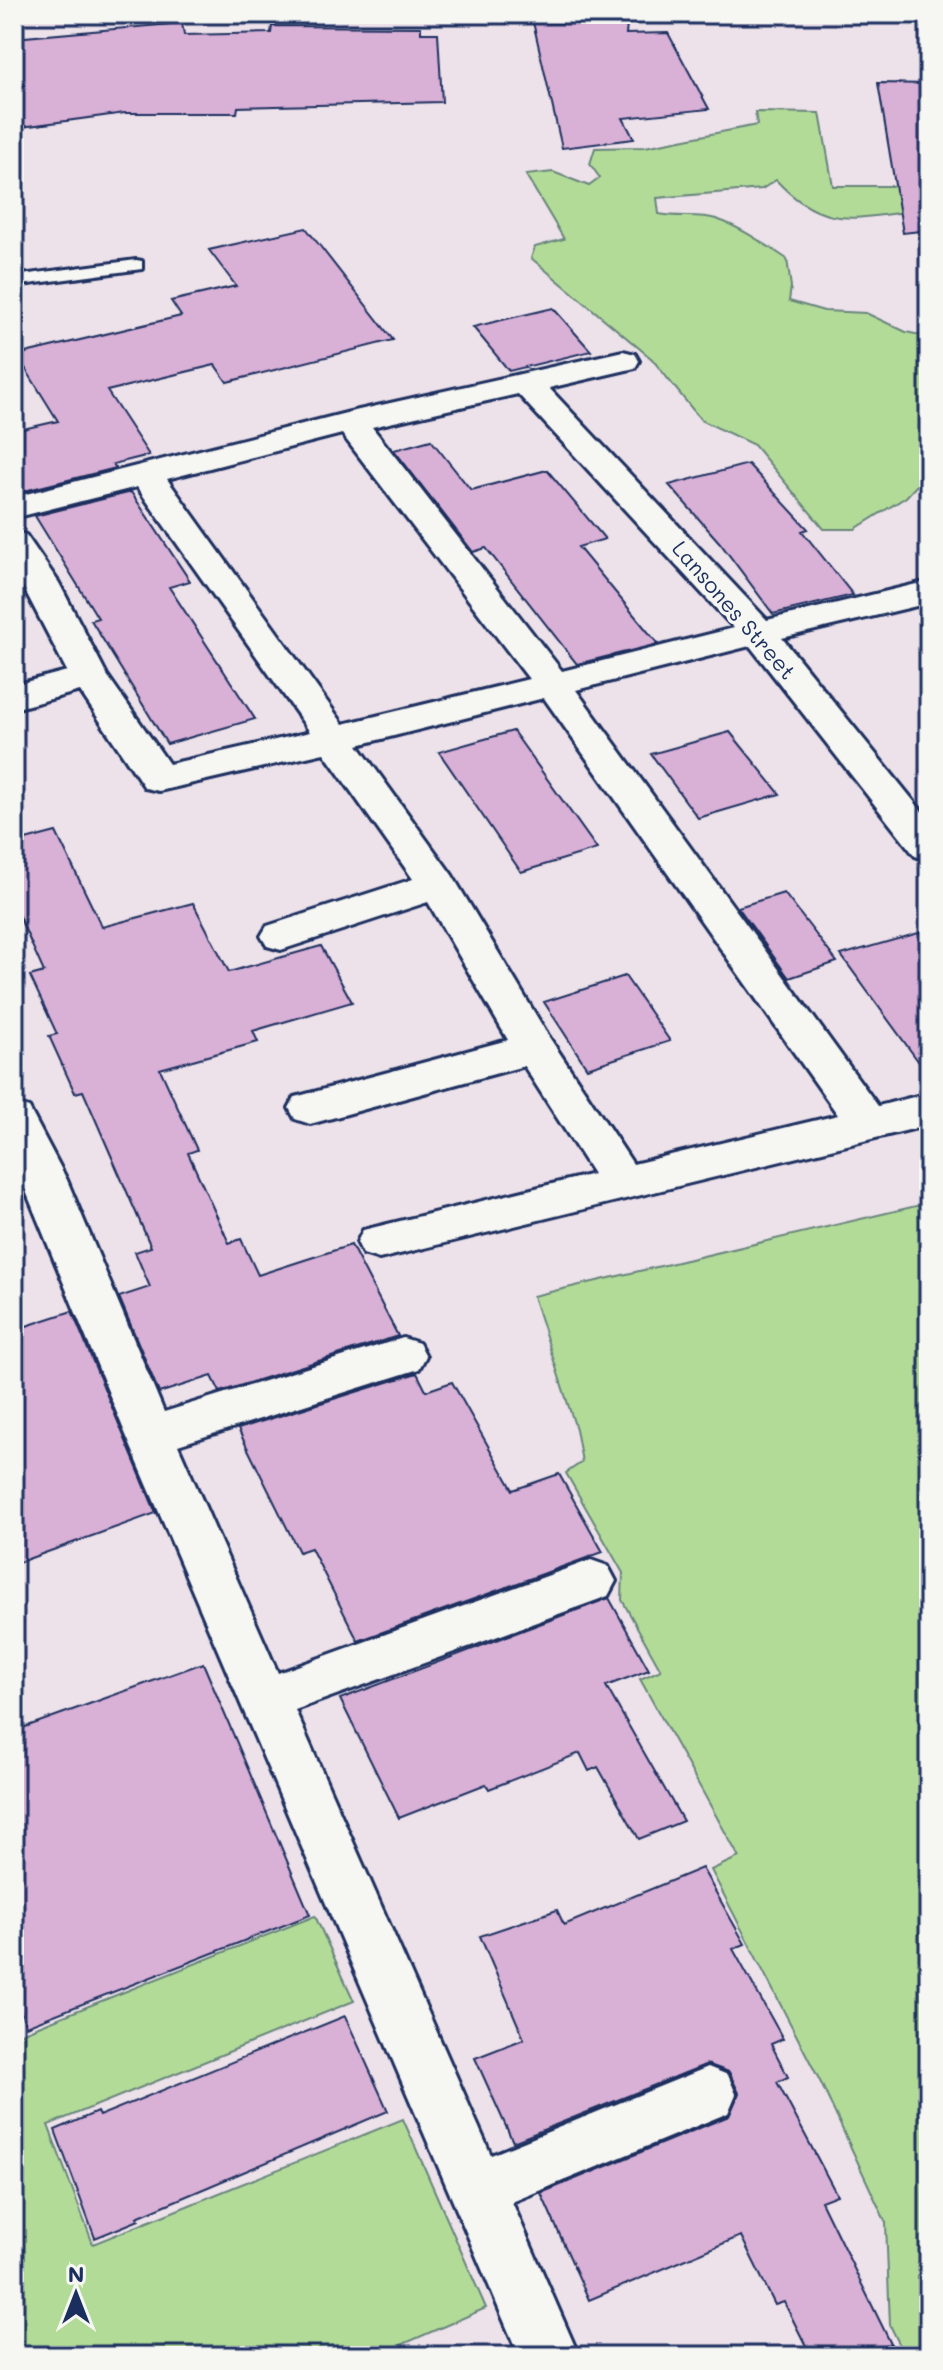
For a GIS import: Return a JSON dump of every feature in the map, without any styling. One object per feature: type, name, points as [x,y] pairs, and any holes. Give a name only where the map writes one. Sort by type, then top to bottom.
[{"type":"street","points":[[14,508],[144,472],[350,422],[623,361]]},
{"type":"street","name":"Lansones Street","points":[[526,383],[757,631],[929,847]]},
{"type":"street","points":[[350,422],[554,686],[866,1122]]},
{"type":"street","points":[[144,472],[438,885],[534,1048],[622,1183]]},
{"type":"street","points":[[14,542],[28,586],[159,779],[334,741],[757,631],[929,592]]},
{"type":"street","points":[[14,697],[89,677]]},
{"type":"street","points":[[281,936],[438,885]]},
{"type":"street","points":[[310,1108],[534,1048]]},
{"type":"street","points":[[379,1242],[929,1109]]},
{"type":"street","points":[[14,1119],[45,1180],[150,1435],[549,2356]]},
{"type":"street","points":[[150,1435],[403,1356]]},
{"type":"street","points":[[266,1699],[591,1581]]},
{"type":"street","points":[[475,2189],[708,2094]]},
{"type":"lane","points":[[14,281],[136,265]]},
{"type":"green space","points":[[755,112],[820,113],[833,186],[919,186],[923,210],[844,218],[811,208],[776,180],[762,189],[657,198],[659,214],[725,222],[787,259],[791,287],[789,301],[824,311],[866,313],[906,332],[929,337],[929,472],[906,497],[855,529],[824,529],[754,445],[701,420],[652,359],[531,258],[535,247],[564,239],[526,175],[553,172],[589,186],[600,178],[590,164],[595,148],[645,147],[757,125]]},
{"type":"green space","points":[[929,1203],[929,2356],[905,2356],[890,2325],[886,2223],[821,2083],[711,1870],[739,1857],[640,1679],[661,1670],[622,1600],[623,1573],[566,1473],[582,1462],[576,1429],[533,1296]]},
{"type":"green space","points":[[315,1916],[354,2001],[48,2125],[93,2244],[403,2119],[486,2308],[376,2356],[14,2356],[14,2032],[16,2035]]},
{"type":"building","points":[[533,22],[627,25],[626,34],[668,33],[709,109],[623,118],[634,139],[562,148]]},
{"type":"building","points":[[182,23],[184,35],[271,33],[272,26],[421,27],[421,33],[438,33],[442,102],[238,107],[237,113],[125,113],[14,128],[14,38]]},
{"type":"building","points":[[878,83],[929,84],[929,230],[903,233]]},
{"type":"building","points":[[306,228],[393,340],[227,382],[215,365],[107,391],[149,455],[113,464],[116,468],[20,492],[14,482],[14,431],[58,421],[17,355],[181,316],[171,301],[236,286],[209,250]]},
{"type":"building","points":[[553,308],[591,351],[509,371],[473,327]]},
{"type":"building","points":[[431,440],[471,490],[547,470],[605,539],[578,547],[658,644],[577,664],[486,548],[473,552],[394,450]]},
{"type":"building","points":[[748,464],[808,529],[802,531],[853,595],[773,614],[720,543],[669,485]]},
{"type":"building","points":[[131,492],[190,581],[169,587],[255,719],[167,744],[91,620],[98,618],[35,516]]},
{"type":"building","points":[[513,731],[597,849],[521,872],[439,752]]},
{"type":"building","points":[[730,732],[780,794],[698,818],[651,754]]},
{"type":"building","points":[[56,832],[102,927],[193,903],[229,972],[321,946],[352,1002],[253,1031],[258,1042],[160,1069],[197,1150],[188,1153],[229,1243],[241,1239],[258,1275],[351,1245],[398,1336],[220,1392],[212,1376],[159,1393],[119,1297],[150,1287],[135,1252],[151,1247],[83,1091],[75,1093],[49,1036],[57,1034],[30,976],[44,972],[14,905],[14,843]]},
{"type":"building","points":[[784,893],[837,962],[789,978],[738,907]]},
{"type":"building","points":[[929,930],[929,1076],[841,955]]},
{"type":"building","points":[[625,976],[670,1041],[587,1068],[544,1002]]},
{"type":"building","points":[[72,1311],[156,1513],[14,1564],[14,1330]]},
{"type":"building","points":[[417,1373],[426,1391],[452,1382],[513,1490],[559,1474],[603,1552],[358,1641],[311,1548],[299,1552],[238,1429]]},
{"type":"building","points":[[609,1598],[649,1670],[606,1686],[683,1821],[639,1839],[598,1767],[589,1771],[580,1753],[489,1789],[486,1784],[399,1818],[340,1699]]},
{"type":"building","points":[[203,1663],[310,1915],[26,2026],[14,1993],[14,1731]]},
{"type":"building","points":[[702,1868],[745,1944],[733,1949],[783,2039],[771,2044],[788,2077],[777,2082],[837,2195],[821,2201],[891,2344],[864,2356],[811,2356],[784,2302],[775,2305],[741,2236],[589,2300],[541,2193],[729,2116],[739,2093],[729,2072],[707,2064],[513,2142],[475,2058],[524,2039],[480,1936],[557,1910],[564,1925]]},
{"type":"building","points":[[345,2016],[388,2111],[137,2217],[139,2220],[95,2238],[55,2130],[97,2112],[99,2116]]}]
